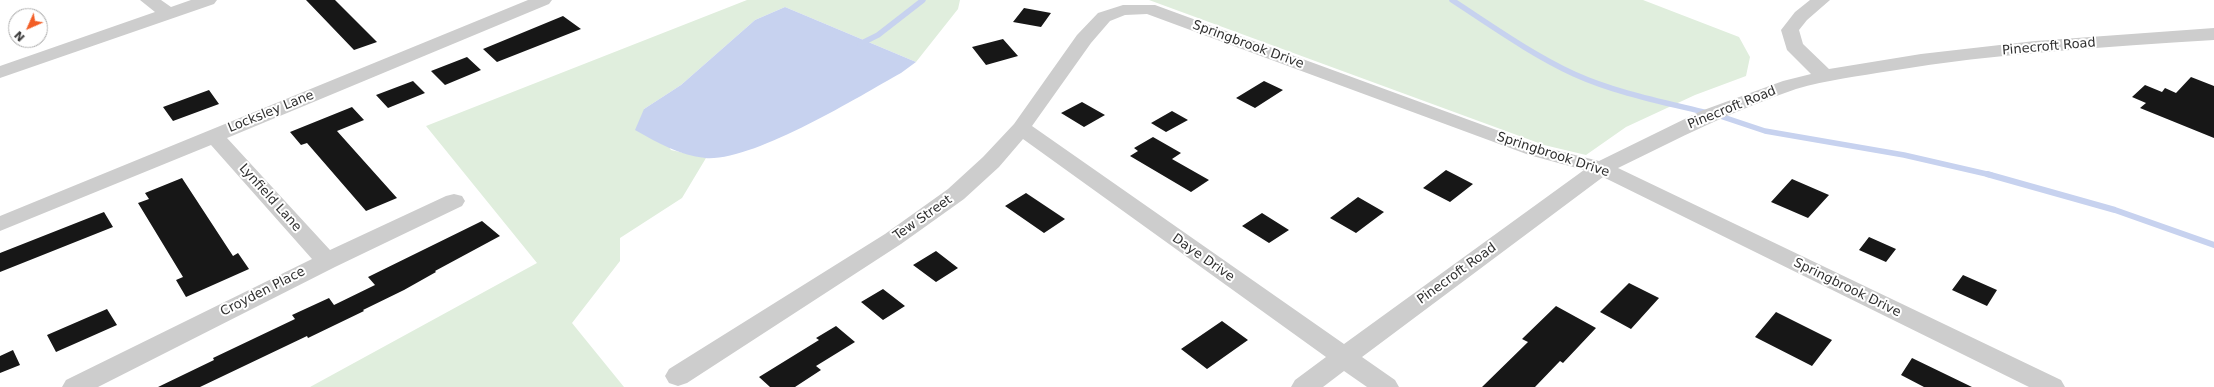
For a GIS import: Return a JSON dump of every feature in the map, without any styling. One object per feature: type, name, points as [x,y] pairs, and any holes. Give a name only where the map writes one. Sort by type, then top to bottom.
[{"type":"street","points":[[149,0],[168,13]]},
{"type":"street","points":[[0,72],[208,0]]},
{"type":"street","name":"Locksley Lane","points":[[0,224],[543,0]]},
{"type":"street","points":[[1821,0],[1801,16],[1790,30],[1794,46],[1825,76]]},
{"type":"street","name":"Springbrook Drive","points":[[1123,10],[1149,9],[1536,151],[1601,168],[2052,387]]},
{"type":"street","name":"Tew Street","points":[[678,376],[893,239],[956,194],[991,162],[1020,128],[1084,39],[1104,17],[1123,10]]},
{"type":"street","name":"Pinecroft Road","points":[[1304,387],[1601,168],[1708,115],[1790,85],[1825,76],[1921,60],[2035,47],[2214,34]]},
{"type":"street","name":"Daye Drive","points":[[1020,128],[1386,387]]},
{"type":"street","name":"Lynfield Lane","points":[[214,136],[327,261]]},
{"type":"street","name":"Croyden Place","points":[[75,387],[327,261],[454,201]]},
{"type":"green space","points":[[747,0],[960,0],[958,9],[916,62],[785,7],[755,20],[681,85],[644,109],[671,150],[706,158],[682,198],[620,238],[620,261],[572,323],[624,387],[310,387],[537,263],[426,126]]},
{"type":"green space","points":[[1149,0],[1643,0],[1739,37],[1750,57],[1746,76],[1695,95],[1626,127],[1586,155],[1544,145]]},
{"type":"water","points":[[785,7],[916,62],[901,73],[805,126],[750,150],[725,156],[705,158],[677,151],[660,144],[635,130],[644,109],[681,85],[755,20]]},
{"type":"building","points":[[306,0],[335,0],[377,42],[354,50]]},
{"type":"building","points":[[1024,8],[1051,13],[1041,27],[1013,22]]},
{"type":"building","points":[[563,16],[581,29],[497,62],[483,49]]},
{"type":"building","points":[[1003,39],[1018,56],[986,65],[972,47]]},
{"type":"building","points":[[467,57],[481,70],[445,85],[431,71]]},
{"type":"building","points":[[2191,77],[2214,86],[2214,138],[2140,108],[2146,103],[2132,97],[2145,85],[2162,92],[2165,88],[2176,93]]},
{"type":"building","points":[[413,81],[425,93],[388,108],[376,95]]},
{"type":"building","points":[[1264,81],[1283,90],[1255,108],[1236,98]]},
{"type":"building","points":[[209,90],[219,104],[173,121],[163,107]]},
{"type":"building","points":[[1082,102],[1105,115],[1084,127],[1061,113]]},
{"type":"building","points":[[352,107],[364,120],[337,131],[397,198],[366,211],[307,143],[301,145],[290,132]]},
{"type":"building","points":[[1172,111],[1188,120],[1166,132],[1151,123]]},
{"type":"building","points":[[1153,137],[1181,153],[1172,159],[1209,180],[1191,192],[1130,156],[1138,151],[1134,148]]},
{"type":"building","points":[[1446,170],[1473,184],[1450,202],[1423,188]]},
{"type":"building","points":[[182,178],[233,256],[238,253],[249,269],[186,297],[176,280],[183,277],[138,203],[149,199],[145,193]]},
{"type":"building","points":[[1792,179],[1829,195],[1808,218],[1771,202]]},
{"type":"building","points":[[1026,193],[1065,219],[1044,233],[1005,206]]},
{"type":"building","points":[[1358,197],[1384,212],[1356,233],[1330,218]]},
{"type":"building","points":[[104,212],[113,227],[0,272],[0,253]]},
{"type":"building","points":[[1262,213],[1289,230],[1269,243],[1242,226]]},
{"type":"building","points":[[482,221],[500,236],[435,271],[436,272],[404,290],[363,310],[364,311],[308,338],[307,336],[200,387],[158,387],[214,360],[213,358],[295,319],[292,315],[329,298],[334,305],[375,285],[368,277]]},
{"type":"building","points":[[1869,237],[1896,249],[1886,262],[1859,250]]},
{"type":"building","points":[[936,251],[958,268],[936,282],[913,265]]},
{"type":"building","points":[[1963,275],[1997,290],[1987,306],[1952,290]]},
{"type":"building","points":[[1629,283],[1659,298],[1631,329],[1600,312]]},
{"type":"building","points":[[883,289],[905,306],[883,320],[861,302]]},
{"type":"building","points":[[1556,306],[1596,328],[1563,363],[1560,361],[1535,387],[1482,387],[1528,342],[1522,339]]},
{"type":"building","points":[[107,309],[117,325],[56,352],[47,335]]},
{"type":"building","points":[[1776,312],[1832,340],[1812,366],[1755,337]]},
{"type":"building","points":[[1222,321],[1248,340],[1207,369],[1181,349]]},
{"type":"building","points":[[836,326],[855,342],[816,366],[821,370],[795,387],[770,387],[759,377],[819,340],[816,338]]},
{"type":"building","points":[[13,350],[20,365],[0,373],[0,356]]},
{"type":"building","points":[[1912,358],[1972,387],[1924,387],[1901,375]]},
{"type":"waterway","points":[[860,44],[878,35],[923,0]]},
{"type":"waterway","points":[[1452,0],[1527,49],[1574,74],[1623,92],[1708,113]]},
{"type":"waterway","points":[[1717,115],[1765,131],[1904,155],[1989,174]]},
{"type":"waterway","points":[[1989,174],[2115,210],[2214,245]]}]
